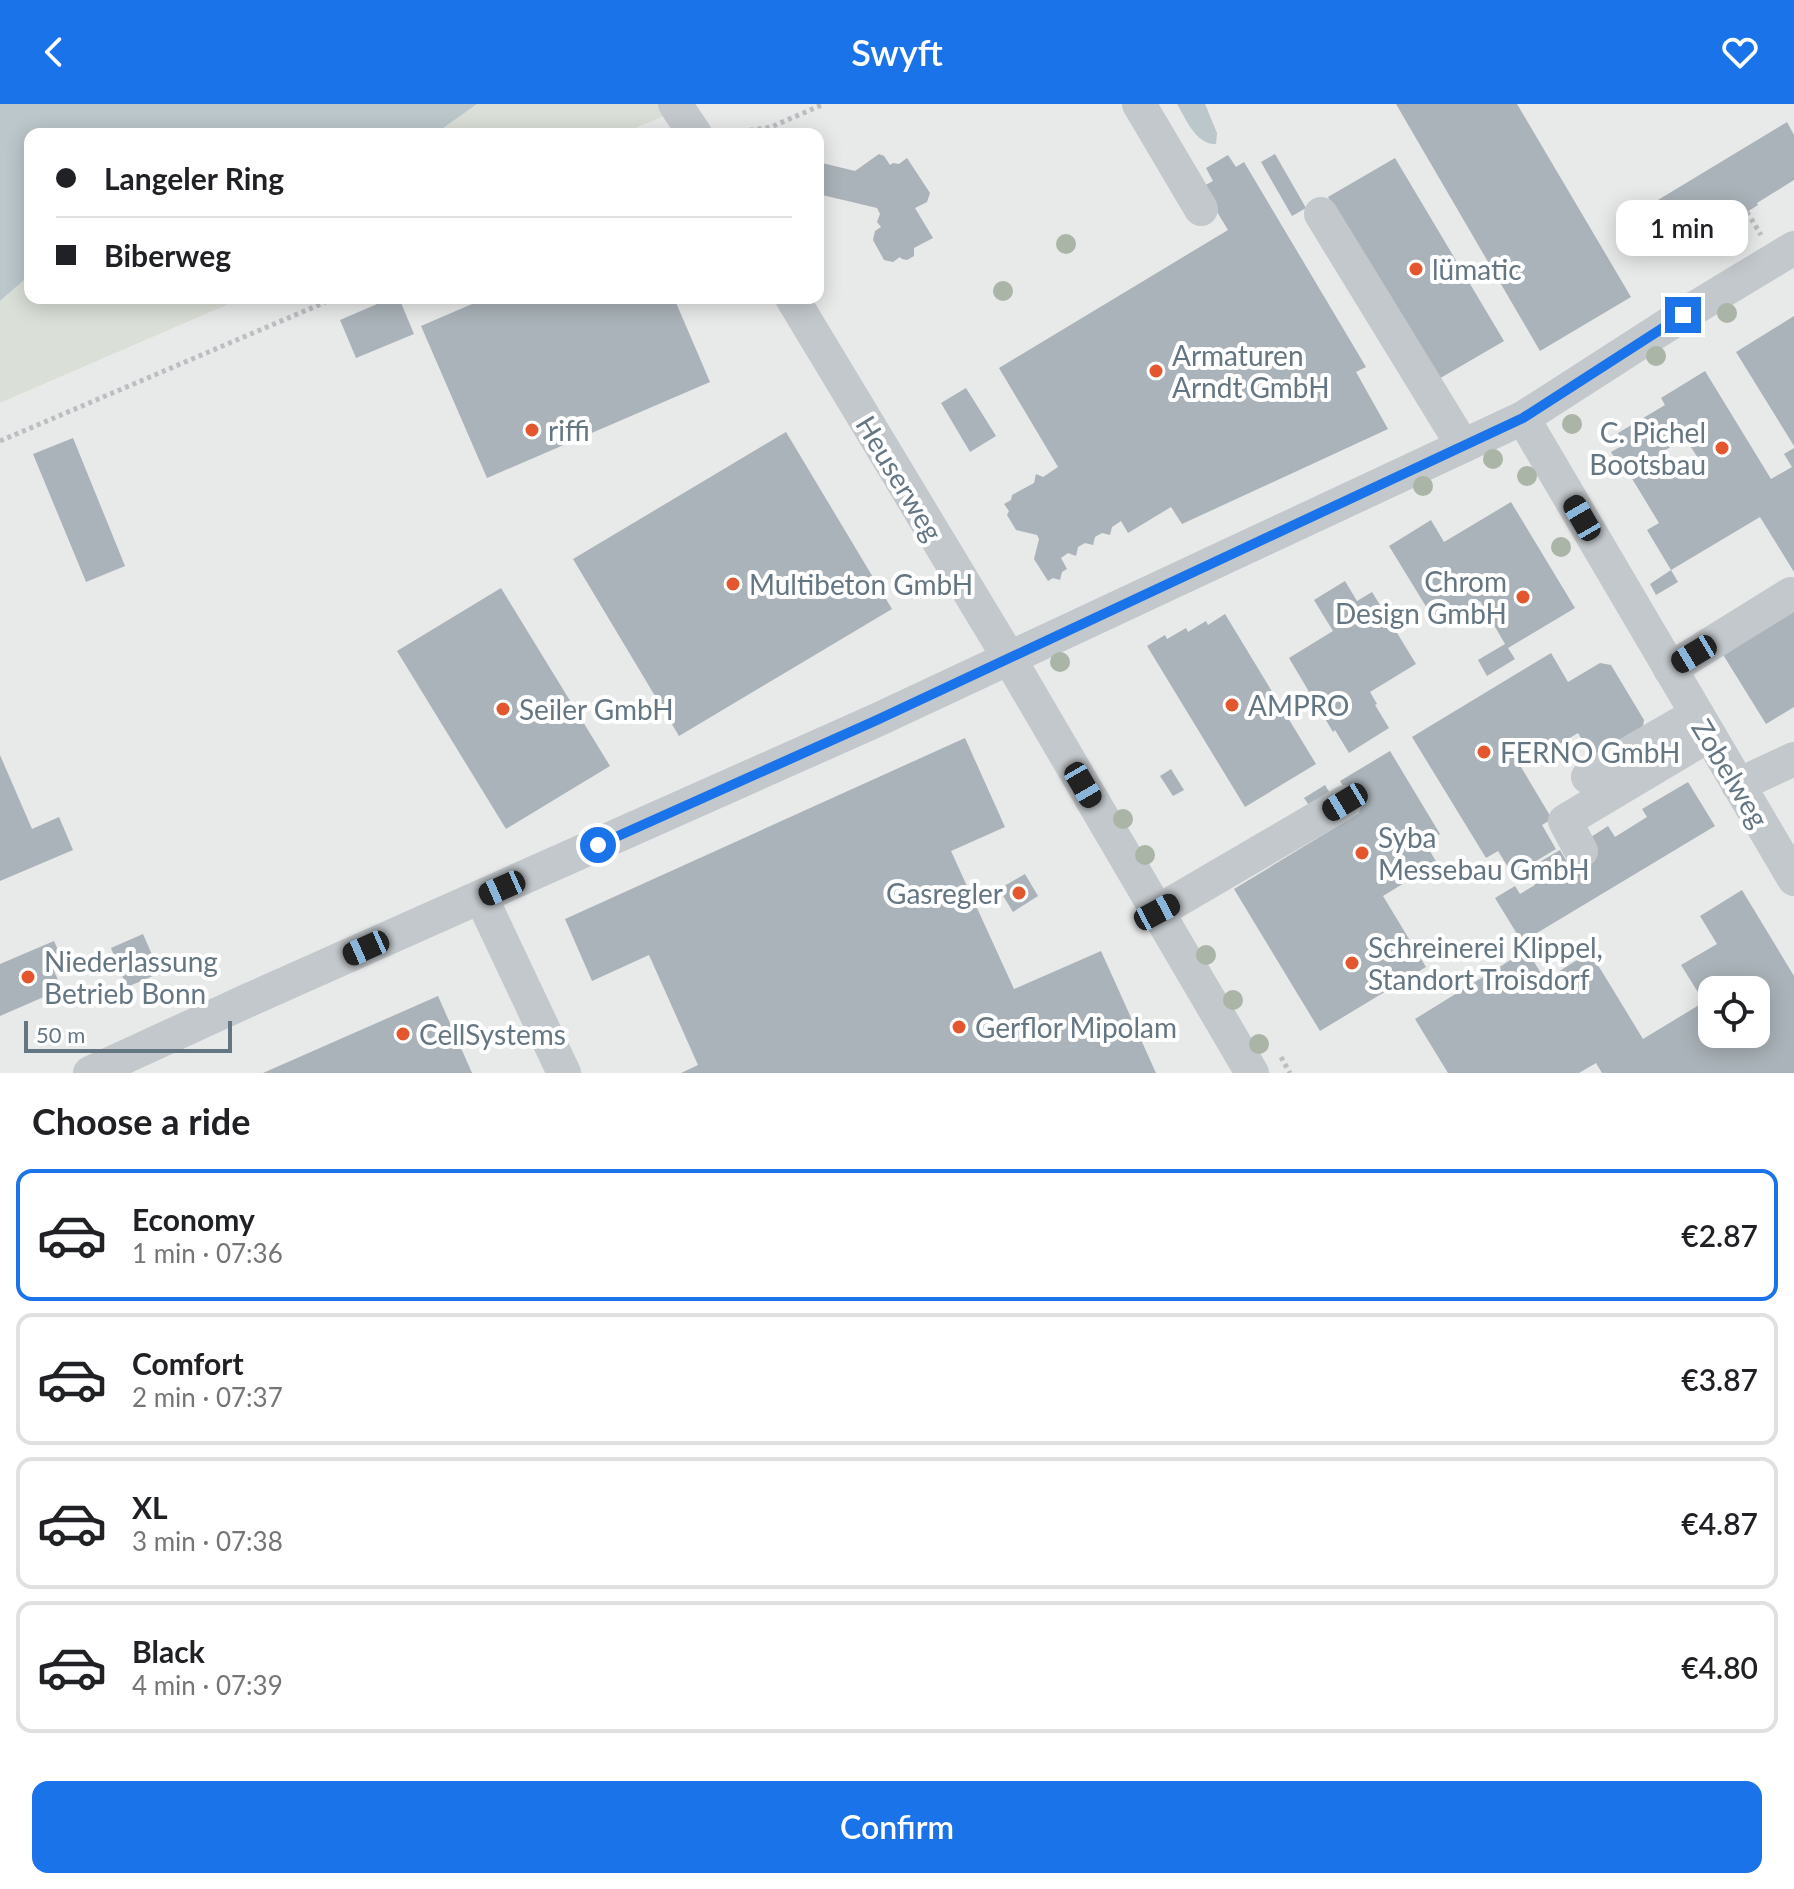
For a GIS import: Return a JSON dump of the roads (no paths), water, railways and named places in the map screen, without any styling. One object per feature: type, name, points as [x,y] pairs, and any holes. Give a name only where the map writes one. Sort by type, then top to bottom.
[{"type":"street","points":[[675,104],[691,128]]},
{"type":"street","points":[[1139,104],[1201,209]]},
{"type":"street","points":[[1321,214],[1463,446]]},
{"type":"street","points":[[90,1073],[1009,658],[1523,418],[1794,248]]},
{"type":"street","name":"Heuserweg","points":[[796,304],[1009,658],[1252,1073]]},
{"type":"street","name":"Zobelweg","points":[[1523,418],[1794,879]]},
{"type":"street","points":[[1670,669],[1791,594]]},
{"type":"street","points":[[1588,777],[1703,725]]},
{"type":"street","points":[[1581,851],[1565,821],[1703,725]]},
{"type":"street","points":[[1738,785],[1794,759]]},
{"type":"street","points":[[1157,912],[1345,802]]},
{"type":"street","points":[[481,897],[564,1073]]},
{"type":"place","name":"lümatic","points":[[1416,269]]},
{"type":"place","name":"Armaturen Arndt GmbH","points":[[1156,371]]},
{"type":"place","name":"riffi","points":[[532,430]]},
{"type":"place","name":"C. Pichel Bootsbau","points":[[1722,448]]},
{"type":"place","name":"Multibeton GmbH","points":[[733,584]]},
{"type":"place","name":"Chrom Design GmbH","points":[[1523,597]]},
{"type":"place","name":"AMPRO","points":[[1232,705]]},
{"type":"place","name":"Seiler GmbH","points":[[503,709]]},
{"type":"place","name":"FERNO GmbH","points":[[1484,752]]},
{"type":"place","name":"Syba Messebau GmbH","points":[[1362,853]]},
{"type":"place","name":"Gasregler","points":[[1019,893]]},
{"type":"place","name":"Schreinerei Klippel, Standort Troisdorf","points":[[1352,963]]},
{"type":"place","name":"Niederlassung Betrieb Bonn","points":[[28,977]]},
{"type":"place","name":"Gerflor Mipolam","points":[[959,1027]]},
{"type":"place","name":"CellSystems","points":[[403,1034]]}]
